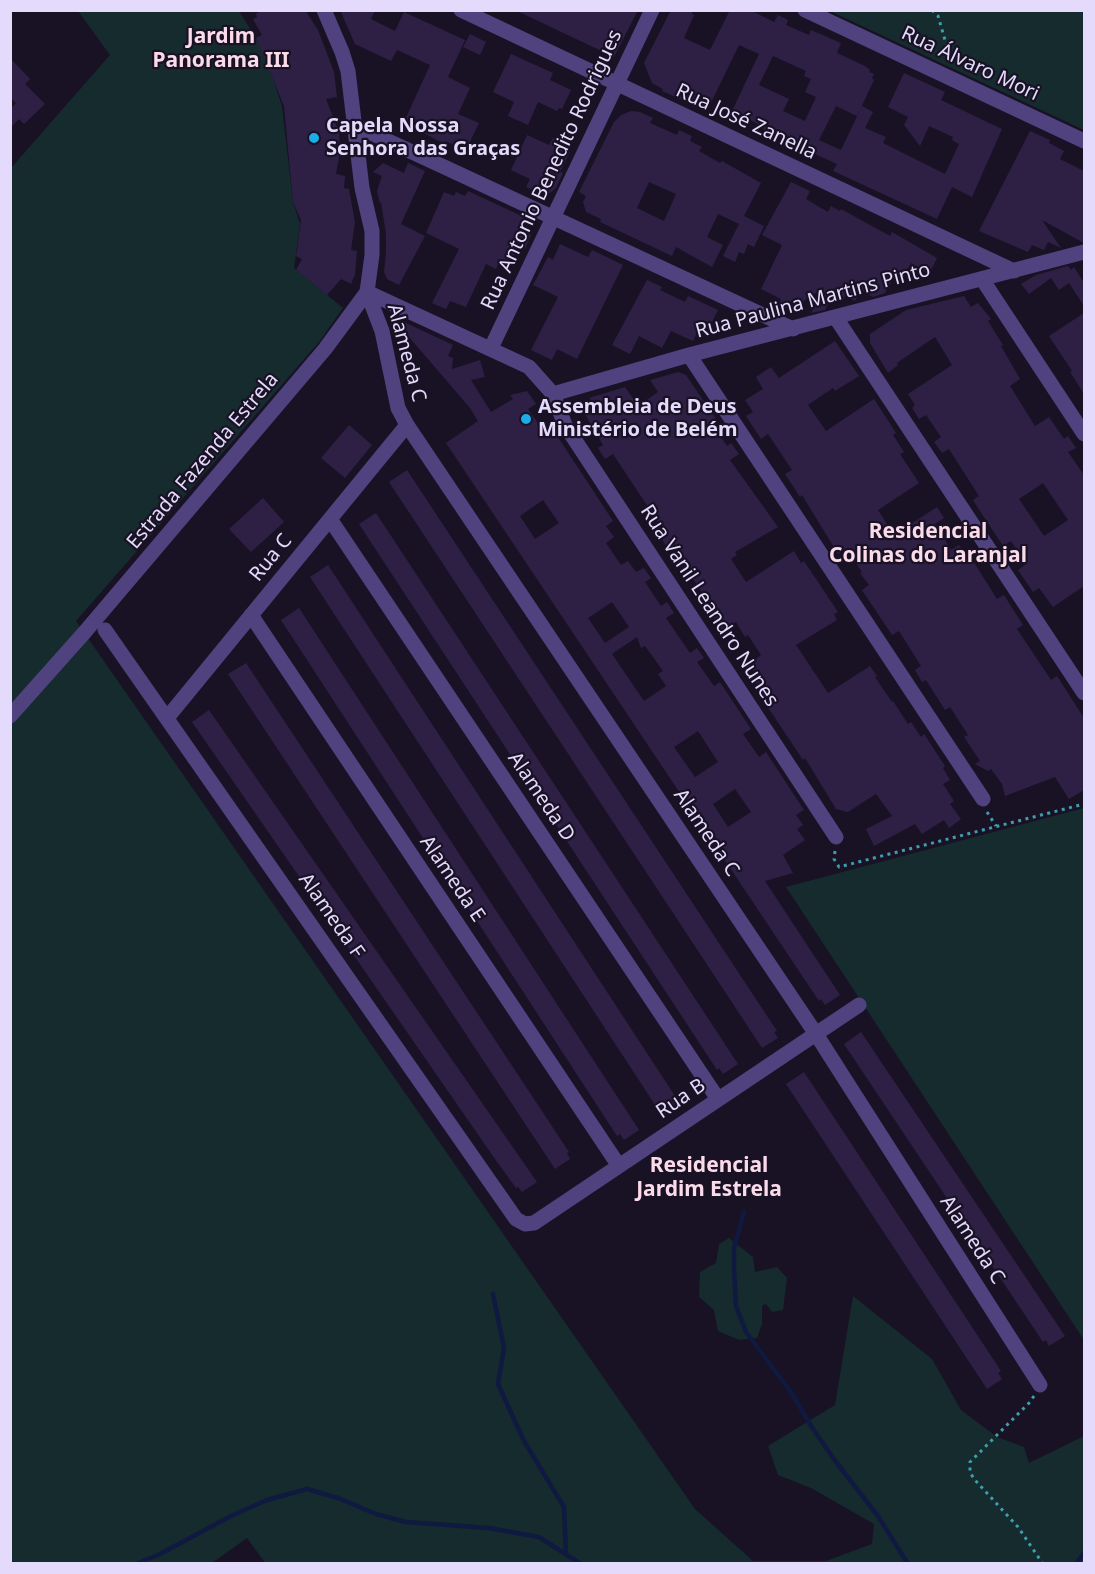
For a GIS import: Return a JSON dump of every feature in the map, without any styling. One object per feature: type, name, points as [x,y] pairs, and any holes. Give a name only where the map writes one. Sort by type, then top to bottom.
[{"type":"street","points":[[324,10],[348,71],[362,188],[372,239],[367,292]]},
{"type":"street","name":"Rua José Zanella","points":[[461,10],[1014,270]]},
{"type":"street","name":"Rua Antonio Benedito Rodrigues","points":[[491,348],[652,10]]},
{"type":"street","name":"Rua Álvaro Mori","points":[[805,10],[1084,141]]},
{"type":"street","points":[[356,126],[793,329]]},
{"type":"street","name":"Rua Paulina Martins Pinto","points":[[553,394],[689,355],[1084,252]]},
{"type":"street","points":[[982,279],[1084,434]]},
{"type":"street","name":"Estrada Fazenda Estrela","points":[[10,716],[84,633],[318,358],[367,292]]},
{"type":"street","name":"Rua Vanil Leandro Nunes","points":[[367,292],[529,367],[553,394],[565,424],[836,837]]},
{"type":"street","name":"Alameda C","points":[[367,292],[382,331],[398,408],[407,425],[816,1034],[1040,1385]]},
{"type":"street","points":[[836,318],[1084,693]]},
{"type":"street","points":[[689,355],[983,799]]},
{"type":"street","name":"Rua C","points":[[167,718],[407,425]]},
{"type":"street","name":"Alameda D","points":[[330,519],[718,1099]]},
{"type":"street","name":"Alameda E","points":[[251,615],[618,1166]]},
{"type":"street","name":"Alameda F","points":[[105,630],[516,1219],[525,1224]]},
{"type":"street","name":"Rua B","points":[[525,1224],[534,1222],[859,1005]]},
{"type":"path","points":[[932,10],[938,16],[957,81]]},
{"type":"path","points":[[836,837],[834,859],[839,867],[1084,804]]},
{"type":"path","points":[[1040,1385],[1029,1403],[970,1462],[969,1466],[974,1479],[1018,1527],[1043,1563]]},
{"type":"green space","points":[[78,11],[239,11],[256,38],[282,106],[293,202],[300,224],[294,268],[343,308],[319,342],[76,621],[695,1509],[753,1561],[826,1561],[872,1544],[874,1524],[811,1488],[778,1475],[768,1446],[835,1405],[853,1296],[932,1359],[961,1410],[997,1437],[1024,1447],[1029,1463],[1084,1436],[1084,1563],[266,1564],[247,1538],[212,1563],[11,1564],[11,168],[110,55]]},
{"type":"green space","points":[[830,11],[1084,11],[1084,130]]},
{"type":"green space","points":[[1084,808],[1084,1340],[786,887]]},
{"type":"green space","points":[[729,1238],[753,1257],[755,1272],[777,1267],[787,1278],[783,1310],[772,1312],[766,1304],[762,1306],[762,1324],[757,1338],[739,1340],[718,1331],[714,1310],[699,1297],[700,1272],[716,1263],[719,1244]]},
{"type":"building","points":[[262,10],[305,10],[318,30],[334,72],[337,97],[326,99],[339,132],[340,152],[336,174],[345,176],[344,188],[349,189],[355,222],[351,250],[357,251],[355,275],[351,284],[341,279],[327,295],[296,270],[302,259],[296,256],[301,220],[293,202],[284,106],[256,38],[262,35],[253,19]]},
{"type":"building","points":[[340,10],[375,10],[371,19],[395,31],[404,12],[465,40],[448,77],[470,88],[458,114],[479,123],[466,150],[445,141],[444,144],[404,122],[430,65],[397,50],[391,61],[355,44]]},
{"type":"building","points":[[515,10],[638,10],[614,57]]},
{"type":"building","points":[[671,10],[693,10],[694,15],[684,38],[710,50],[730,10],[750,10],[774,22],[778,15],[788,20],[786,25],[809,35],[811,30],[841,43],[837,53],[865,66],[870,70],[869,72],[874,74],[872,78],[874,80],[857,116],[836,106],[819,140],[841,150],[862,106],[873,112],[865,128],[886,137],[883,143],[945,174],[959,144],[952,140],[953,137],[929,126],[920,146],[904,125],[908,117],[888,107],[904,73],[945,92],[941,100],[1002,129],[972,197],[952,187],[937,219],[833,171],[837,164],[815,154],[812,160],[801,155],[804,148],[763,129],[764,127],[732,111],[759,54],[739,45],[707,111],[662,91],[663,89],[652,83],[644,63]],"holes":[[[773,56],[806,71],[804,76],[811,79],[805,92],[816,97],[805,121],[783,111],[789,99],[759,85]]]},
{"type":"building","points":[[470,34],[486,42],[480,55],[463,47]]},
{"type":"building","points":[[511,54],[553,73],[550,80],[571,90],[562,109],[559,108],[557,111],[538,102],[528,125],[508,116],[514,102],[493,92]]},
{"type":"building","points":[[10,58],[30,79],[25,84],[45,104],[24,124],[19,119],[10,128],[10,109],[16,103],[10,97]]},
{"type":"building","points":[[631,111],[640,112],[653,118],[650,123],[677,135],[679,130],[692,136],[690,141],[702,147],[699,151],[761,183],[744,216],[764,226],[754,247],[748,244],[744,254],[739,252],[735,262],[723,256],[739,224],[718,214],[707,237],[723,245],[712,267],[676,247],[672,256],[600,222],[601,219],[586,212],[583,202],[586,196],[579,192],[614,122],[621,115]],"holes":[[[649,182],[676,194],[664,221],[637,208]]]},
{"type":"building","points":[[1030,131],[1050,140],[1049,143],[1064,151],[1060,159],[1084,171],[1084,243],[1042,220],[1061,248],[1048,242],[1044,250],[1032,245],[1028,252],[979,231]]},
{"type":"building","points":[[527,135],[549,145],[553,138],[567,145],[565,150],[570,152],[560,172],[563,173],[556,188],[550,193],[539,193],[526,187],[530,179],[511,170]]},
{"type":"building","points":[[383,163],[404,173],[408,163],[425,171],[401,224],[425,236],[399,285],[387,279],[384,272],[386,234],[377,191],[382,176],[373,172]]},
{"type":"building","points":[[791,182],[810,191],[806,199],[828,212],[831,206],[840,211],[841,209],[890,236],[892,232],[937,258],[929,274],[911,263],[900,282],[893,278],[885,293],[873,297],[861,290],[855,301],[845,295],[842,301],[832,297],[825,310],[811,313],[824,287],[791,310],[779,304],[781,299],[761,289],[782,245],[762,235]]},
{"type":"building","points":[[468,191],[528,219],[522,231],[531,235],[525,249],[519,247],[510,265],[500,260],[496,269],[486,264],[466,307],[450,301],[446,309],[432,303],[459,249],[426,233],[444,192],[454,196],[456,192],[465,196]]},
{"type":"building","points":[[560,244],[588,257],[592,250],[623,265],[577,359],[557,349],[552,360],[531,350],[558,297],[533,285],[548,257],[553,260]]},
{"type":"building","points":[[1068,266],[1071,270],[1074,267],[1084,283],[1084,306],[1069,283],[1059,290],[1051,278],[1029,294],[1021,284],[1036,275]]},
{"type":"building","points":[[647,280],[662,287],[660,290],[685,302],[688,296],[718,310],[710,326],[702,322],[693,341],[671,331],[662,348],[639,336],[630,354],[612,345]]},
{"type":"building","points":[[964,296],[971,307],[978,303],[991,319],[988,321],[1020,379],[1010,386],[1035,426],[1049,417],[1064,439],[1068,436],[1076,448],[1068,452],[1084,475],[1084,586],[1053,607],[1039,588],[1033,592],[1018,570],[1026,564],[1011,541],[1003,546],[973,500],[979,496],[949,449],[942,453],[934,442],[941,437],[926,415],[919,419],[912,408],[915,405],[908,394],[952,365],[935,337],[897,363],[898,365],[888,373],[870,343],[870,334],[906,310]],"holes":[[[1043,483],[1068,520],[1044,536],[1019,499]]]},
{"type":"building","points":[[1084,313],[1084,394],[1049,336]]},
{"type":"building","points":[[391,316],[453,345],[448,356],[453,358],[452,369],[480,360],[485,377],[471,380],[491,412],[513,399],[510,395],[527,391],[536,404],[528,409],[545,433],[552,428],[613,521],[606,526],[614,537],[606,543],[621,565],[628,561],[636,572],[644,568],[651,578],[645,582],[661,606],[667,602],[674,613],[666,618],[690,653],[697,648],[704,658],[697,662],[714,686],[720,682],[751,729],[743,734],[759,757],[766,752],[804,810],[796,815],[803,825],[797,829],[805,840],[783,855],[793,873],[765,881],[840,995],[825,1005],[821,999],[819,1001],[446,443],[478,421],[470,408]],"holes":[[[543,500],[559,523],[535,539],[520,516]],[[612,602],[629,627],[605,643],[588,618]],[[637,637],[641,648],[645,646],[663,671],[658,674],[666,686],[644,701],[612,654]],[[698,731],[718,762],[695,777],[674,747]],[[735,789],[751,812],[728,827],[713,804]]]},
{"type":"building","points":[[835,341],[859,376],[835,391],[833,388],[808,405],[826,431],[874,399],[896,433],[893,435],[904,452],[900,454],[919,483],[878,510],[894,535],[937,507],[944,518],[935,524],[951,550],[959,545],[965,555],[968,553],[997,599],[1004,595],[1023,625],[1017,629],[1051,680],[1057,676],[1084,718],[1084,790],[1069,799],[1055,777],[1005,796],[1002,784],[991,769],[988,771],[975,764],[980,761],[964,737],[968,735],[950,707],[945,710],[926,680],[922,682],[915,670],[921,666],[899,631],[892,635],[862,590],[869,585],[860,573],[862,572],[846,549],[838,554],[802,495],[800,497],[785,474],[792,470],[768,434],[761,439],[746,416],[753,412],[745,400],[763,389],[756,377],[771,367],[779,378]]},
{"type":"building","points":[[678,372],[686,375],[716,419],[711,422],[727,446],[731,443],[739,454],[730,460],[778,527],[735,552],[737,555],[731,559],[746,582],[794,551],[801,563],[804,561],[838,612],[834,614],[837,620],[796,645],[828,693],[870,666],[877,676],[875,677],[908,724],[911,722],[921,737],[924,734],[945,766],[943,768],[950,780],[943,784],[954,801],[950,804],[961,819],[949,828],[944,820],[922,834],[915,824],[874,846],[866,829],[892,816],[876,794],[848,812],[836,809],[805,758],[803,760],[757,691],[760,689],[752,678],[756,675],[749,664],[761,655],[748,635],[745,637],[736,622],[722,631],[703,601],[705,599],[703,594],[680,559],[677,562],[661,538],[658,540],[651,531],[660,525],[613,454],[605,459],[598,448],[603,445],[583,411],[593,404],[589,398],[625,387],[638,406],[658,392],[650,380]]},
{"type":"building","points":[[349,425],[372,445],[345,478],[321,458]]},
{"type":"building","points":[[407,470],[777,1031],[774,1032],[778,1038],[762,1048],[389,482]]},
{"type":"building","points":[[263,498],[284,522],[251,552],[229,529]]},
{"type":"building","points":[[376,513],[738,1064],[723,1074],[719,1068],[717,1070],[359,524]]},
{"type":"building","points":[[328,565],[675,1096],[672,1098],[676,1104],[661,1114],[310,577]]},
{"type":"building","points":[[299,608],[639,1130],[624,1140],[620,1134],[617,1136],[281,620]]},
{"type":"building","points":[[246,663],[569,1152],[567,1153],[570,1159],[555,1169],[228,674]]},
{"type":"building","points":[[209,710],[537,1182],[522,1192],[518,1187],[516,1188],[495,1159],[192,722]]},
{"type":"building","points":[[861,1032],[1065,1336],[1049,1346],[1046,1340],[1043,1342],[844,1044]]},
{"type":"building","points":[[804,1072],[1001,1371],[998,1373],[1002,1379],[987,1389],[786,1084]]},
{"type":"waterway","points":[[744,1212],[734,1248],[734,1269],[736,1306],[746,1332],[793,1395],[836,1462],[878,1516],[908,1564]]},
{"type":"waterway","points":[[493,1294],[504,1348],[498,1384],[524,1441],[564,1507],[566,1553]]},
{"type":"waterway","points":[[136,1564],[267,1500],[307,1489],[338,1498],[376,1514],[406,1522],[489,1528],[539,1537],[581,1564]]},
{"type":"waterway","points":[[1076,1564],[1084,1553]]},
{"type":"place","name":"Capela Nossa Senhora das Graças","points":[[314,138]]},
{"type":"place","name":"Assembleia de Deus Ministério de Belém","points":[[526,419]]},
{"type":"district","name":"Jardim Panorama III","points":[[221,49]]},
{"type":"district","name":"Residencial Colinas do Laranjal","points":[[928,544]]},
{"type":"district","name":"Residencial Jardim Estrela","points":[[709,1178]]}]
